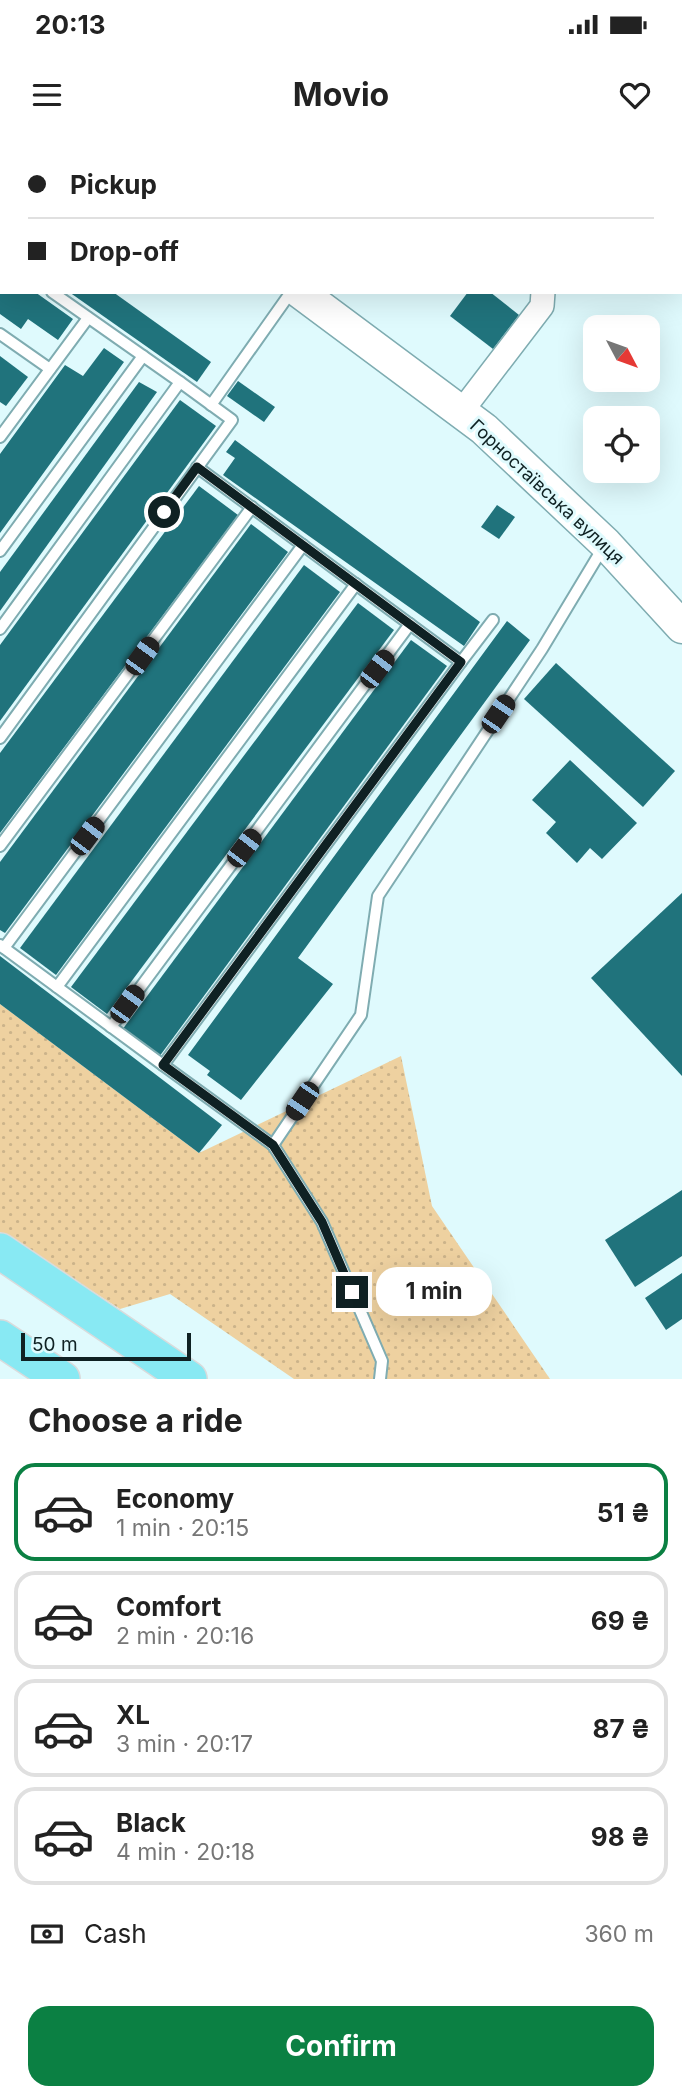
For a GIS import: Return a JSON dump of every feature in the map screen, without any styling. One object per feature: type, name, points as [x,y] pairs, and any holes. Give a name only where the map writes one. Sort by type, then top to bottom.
[{"type":"main road","name":"Горностаївська вулиця","points":[[303,294],[484,429],[606,544],[682,627]]},
{"type":"main road","points":[[0,1251],[189,1379]]},
{"type":"main road","points":[[0,1338],[62,1379]]},
{"type":"street","points":[[461,412],[545,297]]},
{"type":"lane","points":[[0,738],[232,420],[55,294]]},
{"type":"lane","points":[[211,405],[290,294]]},
{"type":"lane","points":[[0,438],[88,318]]},
{"type":"lane","points":[[0,334],[50,369]]},
{"type":"lane","points":[[0,551],[143,356]]},
{"type":"lane","points":[[0,629],[180,382]]},
{"type":"lane","points":[[0,415],[11,423]]},
{"type":"lane","points":[[197,467],[461,662]]},
{"type":"lane","points":[[0,846],[252,507]]},
{"type":"lane","points":[[273,1145],[361,1015],[378,896],[542,649],[606,544]]},
{"type":"lane","points":[[303,545],[2,946],[273,1145],[322,1222],[382,1362],[380,1379]]},
{"type":"lane","points":[[57,987],[356,584]]},
{"type":"lane","points":[[163,1065],[493,620]]},
{"type":"lane","points":[[111,1027],[410,624]]},
{"type":"shaded area","points":[[0,1004],[199,1153],[401,1056],[432,1206],[550,1379],[294,1379],[170,1294],[120,1309],[0,1232]]},
{"type":"building","points":[[0,294],[38,294],[73,319],[58,340],[28,319],[21,329],[0,314]]},
{"type":"building","points":[[72,294],[116,294],[211,362],[197,382]]},
{"type":"building","points":[[466,294],[493,294],[519,315],[493,349],[450,316]]},
{"type":"building","points":[[104,348],[124,362],[0,533],[0,454],[65,365],[83,376]]},
{"type":"building","points":[[0,356],[28,377],[6,406],[0,402]]},
{"type":"building","points":[[238,381],[275,407],[264,422],[227,396]]},
{"type":"building","points":[[139,382],[157,392],[0,611],[0,572]]},
{"type":"building","points":[[180,400],[216,426],[0,721],[0,645]]},
{"type":"building","points":[[235,440],[480,622],[464,646],[223,475],[235,458],[226,452]]},
{"type":"building","points":[[199,486],[238,515],[0,833],[0,753]]},
{"type":"building","points":[[497,505],[515,517],[499,539],[481,527]]},
{"type":"building","points":[[251,524],[288,552],[5,933],[0,930],[0,862]]},
{"type":"building","points":[[304,565],[340,592],[56,975],[20,948]]},
{"type":"building","points":[[358,603],[394,630],[107,1014],[71,987]]},
{"type":"building","points":[[507,621],[530,640],[298,958],[333,984],[241,1100],[207,1075],[210,1071],[188,1055]]},
{"type":"building","points":[[411,640],[447,666],[159,1057],[122,1030]]},
{"type":"building","points":[[556,663],[675,771],[643,807],[524,699]]},
{"type":"building","points":[[570,760],[637,823],[602,859],[590,848],[577,863],[546,833],[556,822],[532,800]]},
{"type":"building","points":[[682,893],[682,1076],[591,978]]},
{"type":"building","points":[[0,956],[222,1125],[199,1153],[0,1004]]},
{"type":"building","points":[[682,1190],[682,1256],[635,1287],[605,1240]]},
{"type":"building","points":[[682,1273],[682,1319],[666,1330],[645,1298]]},
{"type":"route","points":[[164,512],[197,467],[461,662],[163,1065],[273,1145],[322,1222],[352,1292]]}]
